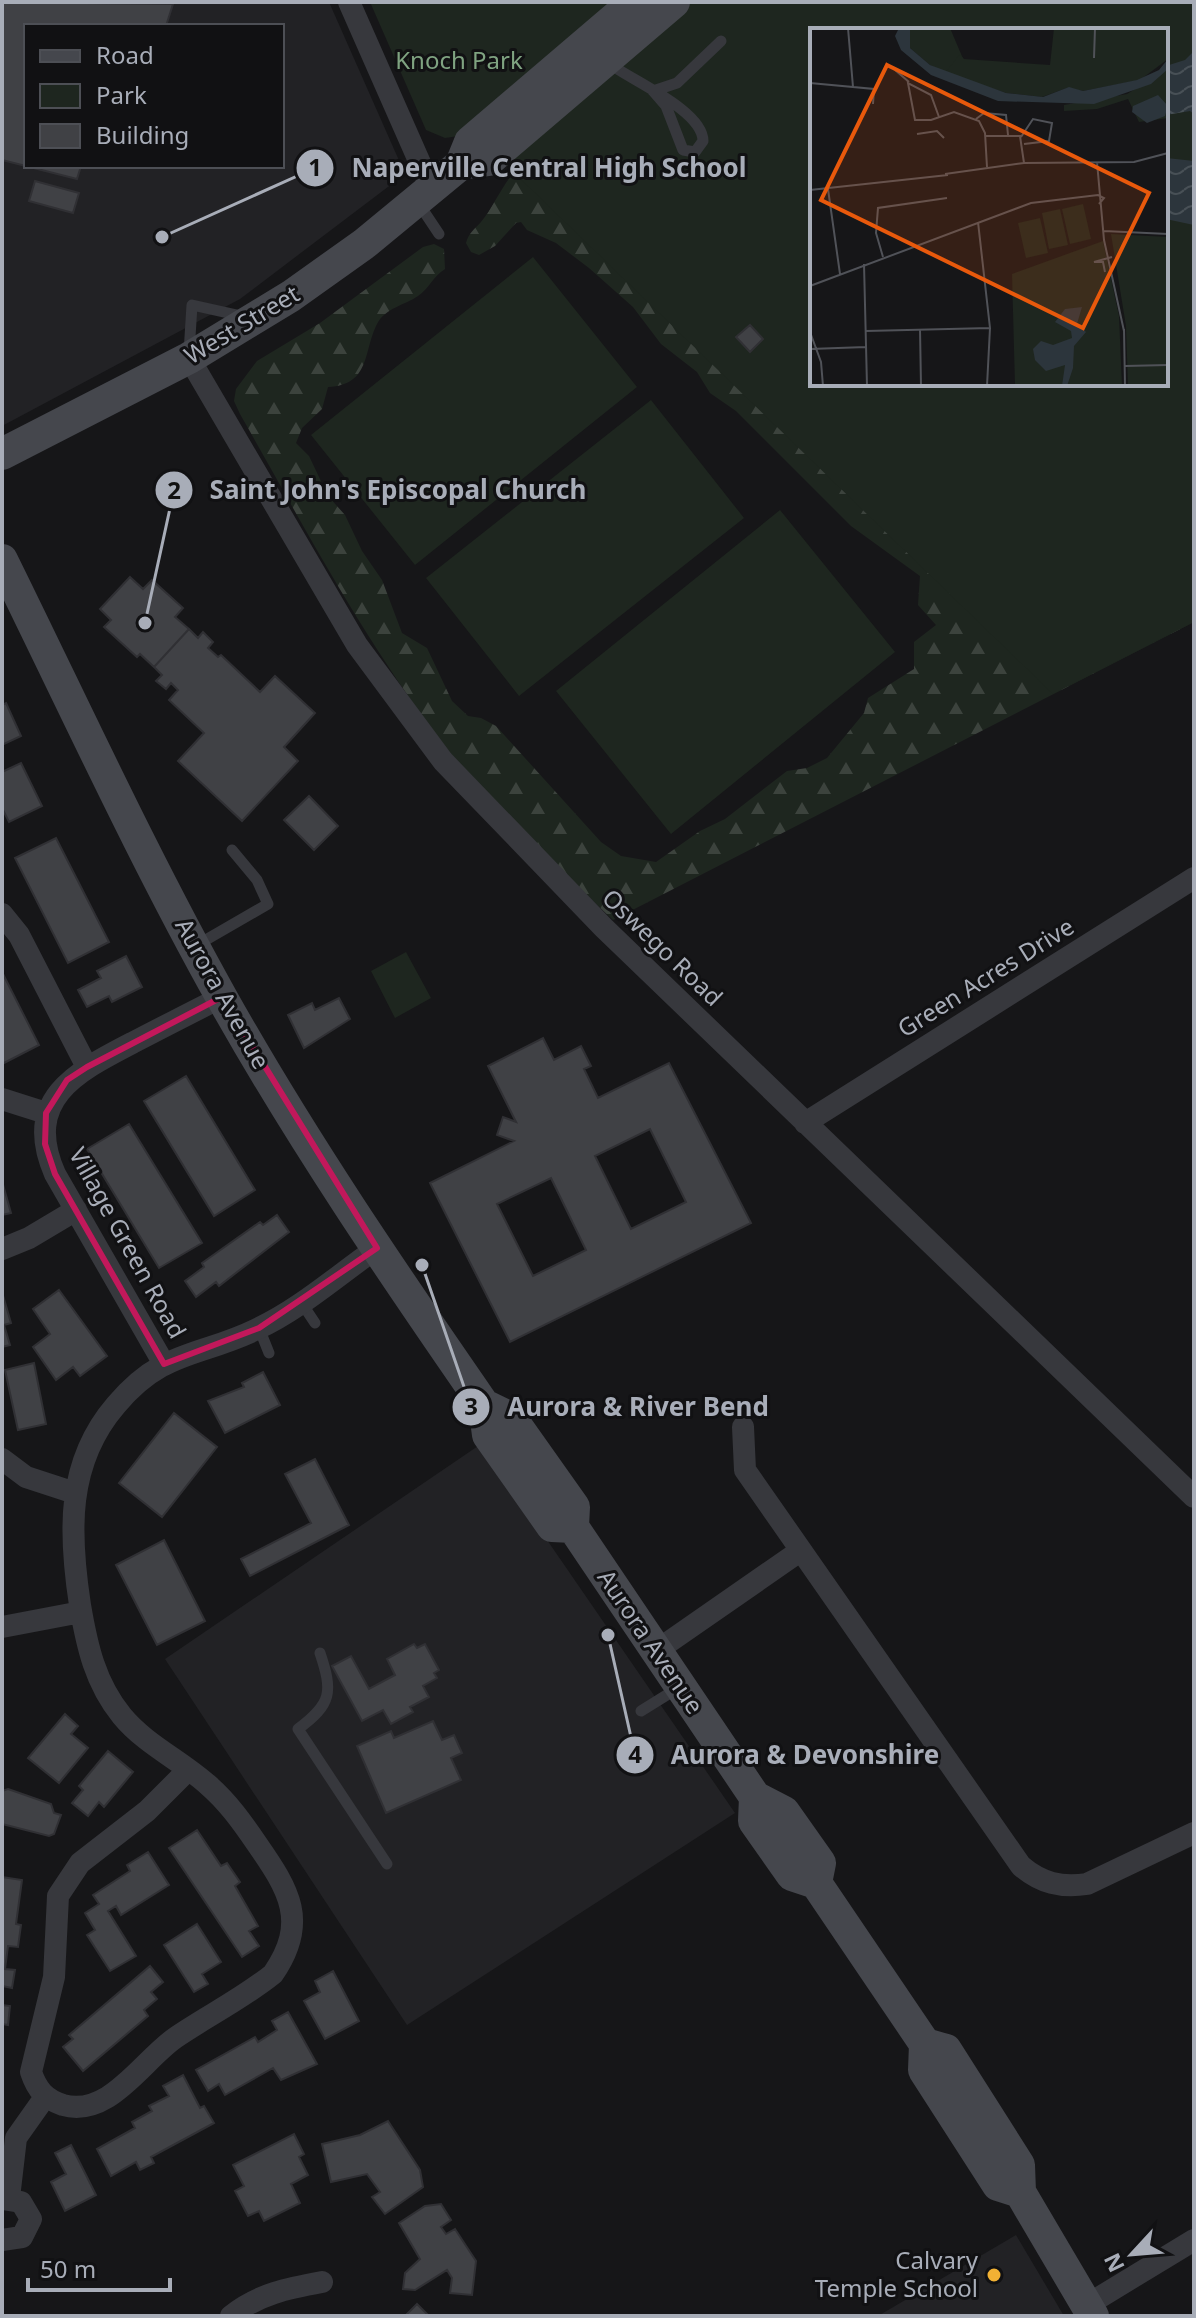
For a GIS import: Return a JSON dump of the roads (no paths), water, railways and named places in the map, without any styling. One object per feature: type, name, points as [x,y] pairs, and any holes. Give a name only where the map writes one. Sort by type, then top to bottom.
[{"type":"main road","name":"West Street","points":[[2,454],[189,358],[254,319],[324,273],[461,164],[489,160],[595,52],[634,2]]},
{"type":"main road","name":"West Street","points":[[595,52],[674,2]]},
{"type":"main road","name":"Aurora Avenue","points":[[2,560],[195,946],[293,1119],[484,1405],[511,1418],[574,1507],[573,1527],[755,1797],[754,1821],[792,1875],[816,1883],[925,2044],[924,2070],[998,2185],[1020,2192],[1090,2310]]},
{"type":"street","points":[[349,2],[424,195]]},
{"type":"street","name":"Oswego Road","points":[[189,358],[357,645],[443,761],[578,903],[1194,1497]]},
{"type":"street","name":"Green Acres Drive","points":[[805,1123],[1194,878]]},
{"type":"street","points":[[2,914],[19,935],[87,1067]]},
{"type":"street","points":[[2,1099],[46,1113],[67,1080],[222,997]]},
{"type":"street","name":"Village Green Road","points":[[46,1113],[48,1158],[164,1364]]},
{"type":"street","points":[[2,1249],[29,1238],[76,1210]]},
{"type":"street","points":[[188,1770],[147,1811],[80,1863],[58,1896],[54,1977],[31,2072],[45,2097],[71,2107],[95,2104],[111,2095],[161,2048],[273,1974],[291,1939],[292,1908],[281,1879],[255,1841],[223,1798],[188,1770],[137,1731],[110,1699],[91,1661],[71,1533],[80,1468],[102,1423],[144,1377],[164,1364],[259,1328],[377,1248]]},
{"type":"street","points":[[743,1427],[745,1470],[1004,1844],[1030,1874],[1048,1883],[1068,1887],[1087,1884],[1194,1833]]},
{"type":"street","points":[[2,1459],[26,1477],[75,1493]]},
{"type":"street","points":[[656,1651],[800,1551]]},
{"type":"street","points":[[2,1627],[81,1612]]},
{"type":"street","points":[[2,2240],[16,2240],[30,2226],[26,2207],[5,2199],[16,2138],[45,2097]]},
{"type":"street","points":[[1090,2310],[1194,2240]]},
{"type":"street","points":[[231,2316],[245,2305],[281,2289],[322,2282]]},
{"type":"lane","points":[[653,91],[677,83],[721,41]]},
{"type":"lane","points":[[595,52],[653,91],[699,125],[703,141],[695,152],[683,150],[670,115],[653,91]]},
{"type":"lane","points":[[424,195],[439,234]]},
{"type":"lane","points":[[189,358],[192,305],[254,319]]},
{"type":"lane","points":[[195,946],[268,904],[257,880],[232,850]]},
{"type":"lane","points":[[301,1301],[315,1323]]},
{"type":"lane","points":[[259,1328],[269,1353]]},
{"type":"lane","points":[[320,1653],[330,1681],[328,1698],[322,1708],[298,1729],[387,1864]]},
{"type":"lane","points":[[641,1711],[680,1687]]},
{"type":"water","points":[[1194,51],[1194,114],[1190,111],[1168,115],[1168,65],[1185,60]]},
{"type":"water","points":[[1168,158],[1194,161],[1194,225],[1168,219]]},
{"type":"place","name":"Naperville Central High School","points":[[162,237]]},
{"type":"place","name":"Saint John's Episcopal Church","points":[[145,623]]},
{"type":"place","name":"Aurora & River Bend","points":[[422,1265]]},
{"type":"place","name":"Aurora & Devonshire","points":[[608,1635]]},
{"type":"place","name":"Calvary Temple School","points":[[994,2275]]},
{"type":"park label","name":"Knoch Park","points":[[459,61]]}]
